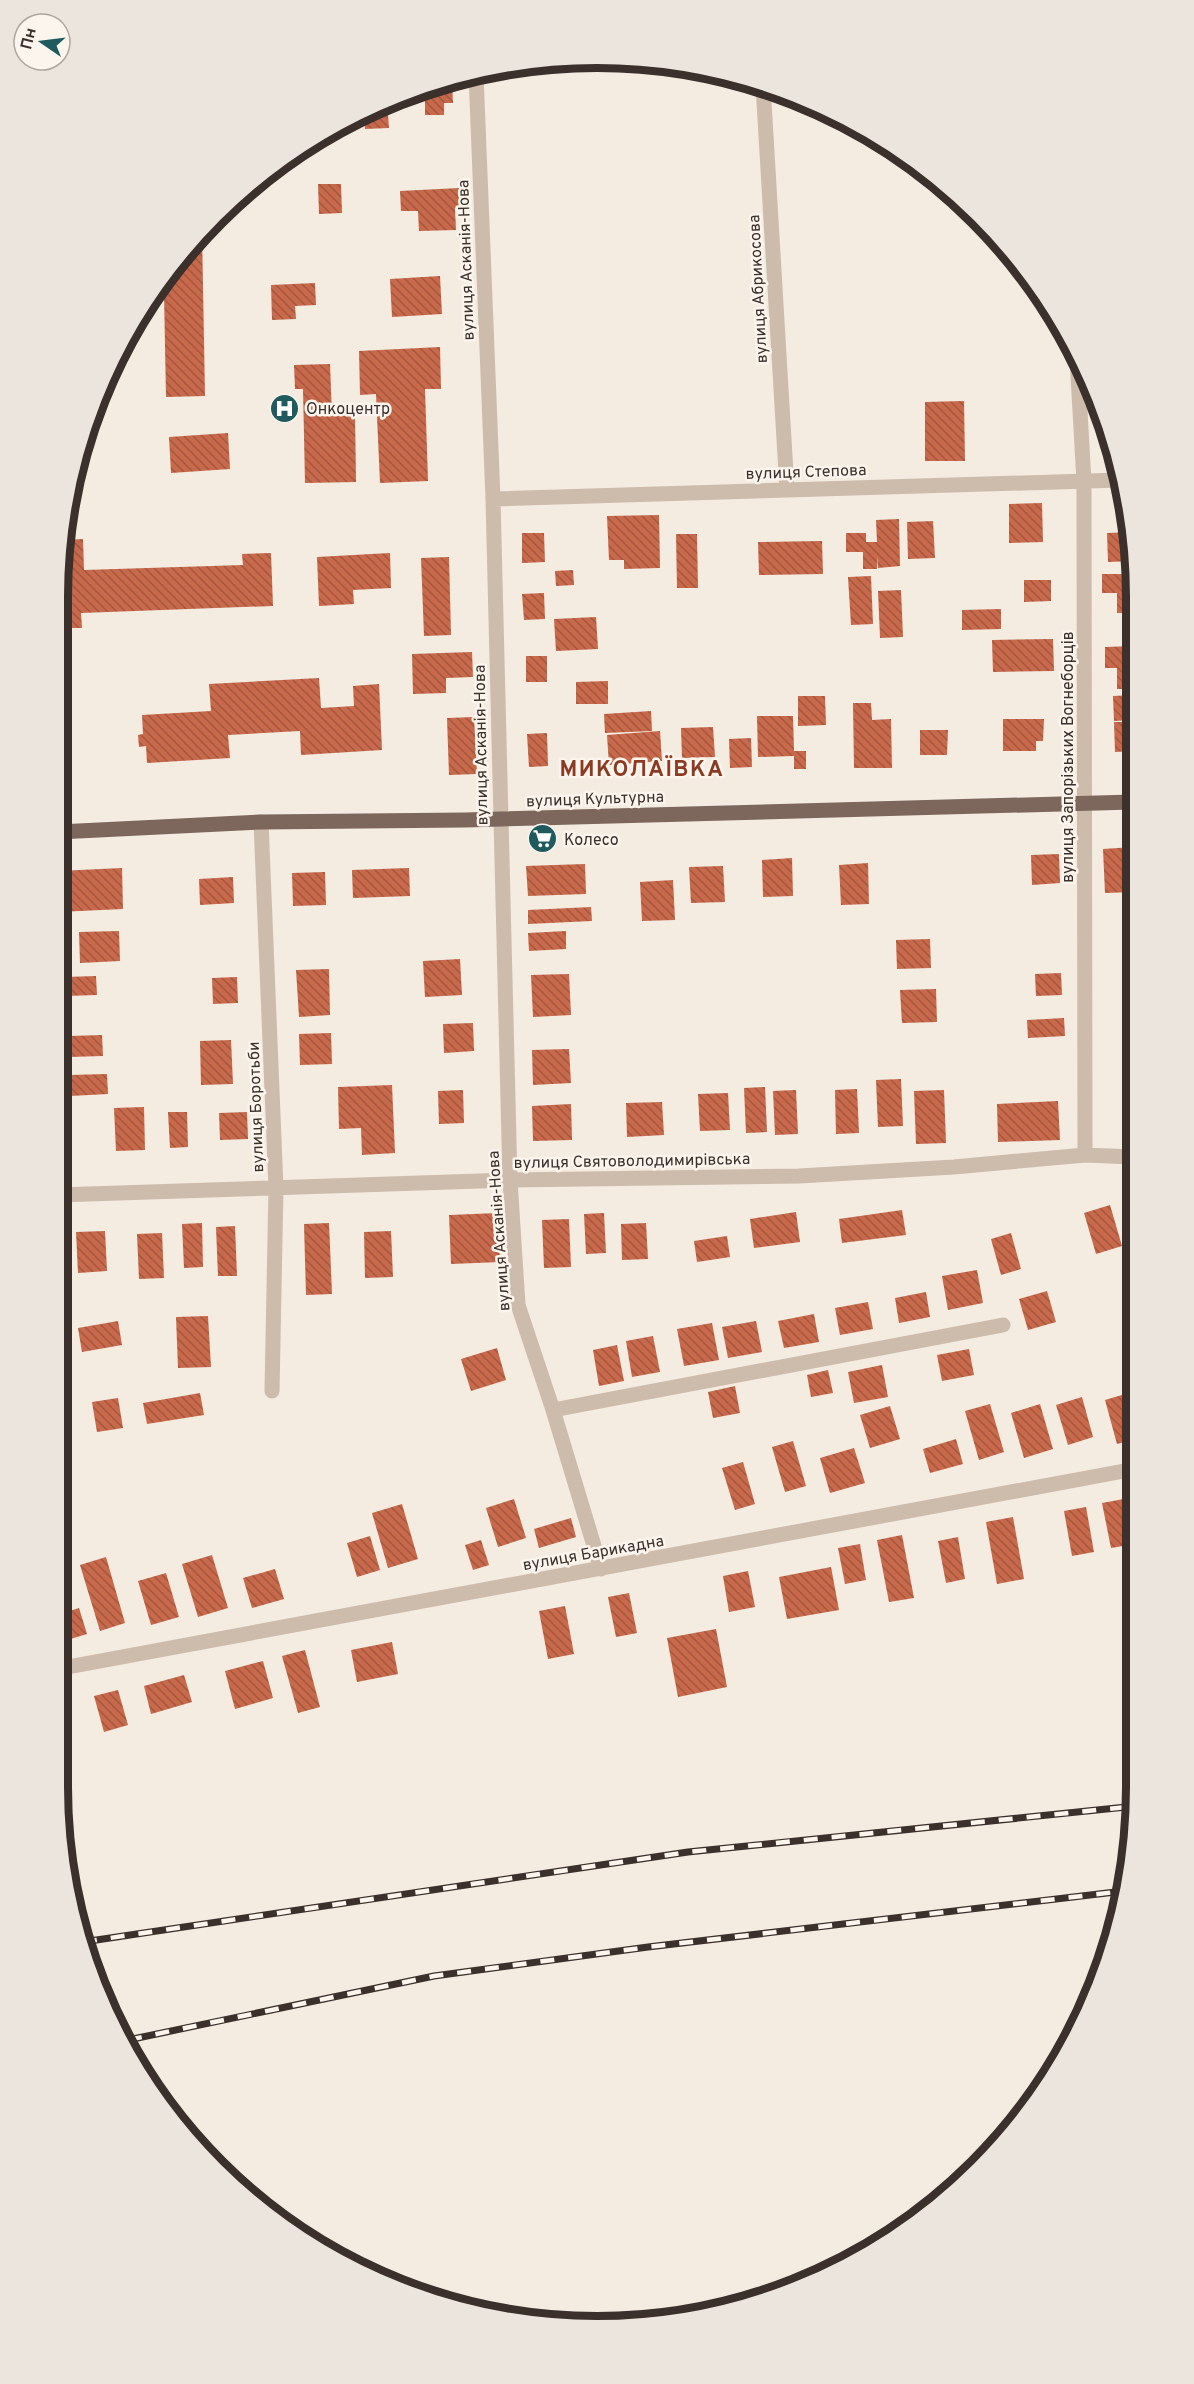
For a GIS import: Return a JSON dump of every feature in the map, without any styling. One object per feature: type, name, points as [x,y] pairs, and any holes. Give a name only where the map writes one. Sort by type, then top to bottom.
[{"type":"main road","name":"вулиця Культурна","points":[[68,832],[261,822],[500,819],[1126,802]]},
{"type":"street","name":"вулиця Асканія-Нова","points":[[476,82],[493,499],[510,1180],[518,1305],[553,1410],[601,1569]]},
{"type":"street","name":"вулиця Абрикосова","points":[[764,95],[787,490]]},
{"type":"street","name":"вулиця Запорізьких Вогнеборців","points":[[1078,376],[1084,482],[1085,1155]]},
{"type":"street","name":"вулиця Степова","points":[[493,499],[1113,480]]},
{"type":"street","name":"вулиця Боротьби","points":[[261,822],[276,1188],[272,1391]]},
{"type":"street","name":"вулиця Святоволодимирівська","points":[[68,1195],[510,1180],[799,1176],[954,1167],[1085,1155],[1126,1157]]},
{"type":"street","points":[[553,1410],[1003,1325]]},
{"type":"street","name":"вулиця Барикадна","points":[[68,1667],[1126,1471]]},
{"type":"building","points":[[452,88],[453,103],[444,103],[444,115],[425,115],[425,97]]},
{"type":"building","points":[[388,111],[389,128],[365,129],[365,121]]},
{"type":"building","points":[[318,184],[341,184],[342,213],[319,214]]},
{"type":"building","points":[[459,188],[460,207],[455,208],[456,230],[419,231],[418,211],[401,211],[400,191]]},
{"type":"building","points":[[202,245],[205,396],[166,397],[164,293]]},
{"type":"building","points":[[440,276],[442,314],[392,317],[390,279]]},
{"type":"building","points":[[315,283],[316,305],[295,306],[296,319],[272,320],[271,285]]},
{"type":"building","points":[[440,347],[441,389],[425,389],[428,481],[380,483],[376,394],[360,395],[359,351]]},
{"type":"building","points":[[330,364],[332,415],[355,414],[356,482],[305,483],[303,389],[295,389],[294,365]]},
{"type":"building","points":[[964,401],[965,461],[925,461],[925,402]]},
{"type":"building","points":[[228,433],[230,469],[171,473],[169,437]]},
{"type":"building","points":[[1042,503],[1043,542],[1009,543],[1009,504]]},
{"type":"building","points":[[659,515],[660,568],[624,569],[624,560],[609,560],[607,516]]},
{"type":"building","points":[[899,519],[900,566],[878,568],[877,557],[877,569],[863,569],[863,552],[846,552],[846,533],[866,533],[866,542],[877,542],[876,520]]},
{"type":"building","points":[[933,521],[935,558],[908,559],[907,522]]},
{"type":"building","points":[[1122,532],[1125,561],[1108,562],[1107,533]]},
{"type":"building","points":[[522,533],[544,533],[545,562],[522,563]]},
{"type":"building","points":[[676,534],[697,534],[698,588],[677,588]]},
{"type":"building","points":[[83,539],[84,570],[243,565],[242,554],[271,553],[273,606],[81,613],[82,628],[69,628],[71,540]]},
{"type":"building","points":[[822,541],[823,574],[759,575],[758,542]]},
{"type":"building","points":[[390,553],[391,588],[353,590],[354,604],[319,606],[317,557]]},
{"type":"building","points":[[449,557],[451,635],[424,636],[421,558]]},
{"type":"building","points":[[573,570],[574,585],[556,586],[555,571]]},
{"type":"building","points":[[1102,574],[1125,574],[1126,613],[1117,613],[1117,593],[1102,593]]},
{"type":"building","points":[[871,576],[873,624],[851,625],[848,577]]},
{"type":"building","points":[[1024,580],[1051,580],[1051,601],[1024,602]]},
{"type":"building","points":[[901,590],[903,637],[880,638],[878,591]]},
{"type":"building","points":[[544,593],[545,619],[524,620],[522,594]]},
{"type":"building","points":[[1001,609],[1001,629],[962,630],[962,610]]},
{"type":"building","points":[[596,617],[598,649],[556,651],[554,619]]},
{"type":"building","points":[[1053,639],[1054,671],[993,672],[992,640]]},
{"type":"building","points":[[1126,646],[1126,689],[1117,689],[1117,668],[1105,668],[1105,647]]},
{"type":"building","points":[[472,652],[473,677],[446,678],[446,693],[413,694],[412,654]]},
{"type":"building","points":[[526,656],[547,656],[547,682],[526,682]]},
{"type":"building","points":[[319,678],[321,708],[354,706],[353,686],[379,684],[382,750],[301,755],[300,731],[228,735],[230,758],[147,763],[146,746],[139,747],[138,735],[143,734],[142,715],[211,711],[209,684]]},
{"type":"building","points":[[608,681],[608,704],[576,704],[576,682]]},
{"type":"building","points":[[1126,695],[1126,720],[1114,721],[1113,696]]},
{"type":"building","points":[[798,696],[825,696],[826,725],[798,726]]},
{"type":"building","points":[[853,703],[871,703],[872,720],[891,719],[892,768],[854,768]]},
{"type":"building","points":[[651,711],[652,731],[605,733],[604,714]]},
{"type":"building","points":[[757,716],[793,716],[794,751],[806,751],[806,769],[794,769],[794,756],[758,757]]},
{"type":"building","points":[[474,717],[477,774],[449,775],[447,718]]},
{"type":"building","points":[[1003,719],[1044,719],[1043,741],[1036,741],[1036,751],[1003,751]]},
{"type":"building","points":[[1114,722],[1126,722],[1126,751],[1115,752]]},
{"type":"building","points":[[713,727],[715,757],[682,758],[681,728]]},
{"type":"building","points":[[920,730],[948,730],[947,755],[920,755]]},
{"type":"building","points":[[660,731],[662,761],[609,765],[607,735]]},
{"type":"building","points":[[547,733],[548,766],[529,767],[527,734]]},
{"type":"building","points":[[751,738],[752,767],[730,768],[729,739]]},
{"type":"building","points":[[1126,847],[1126,892],[1105,893],[1103,849]]},
{"type":"building","points":[[1059,854],[1060,883],[1032,885],[1031,855]]},
{"type":"building","points":[[792,858],[793,896],[763,897],[762,860]]},
{"type":"building","points":[[868,863],[869,904],[841,905],[839,865]]},
{"type":"building","points":[[585,864],[586,894],[528,896],[526,866]]},
{"type":"building","points":[[723,866],[725,902],[691,903],[689,867]]},
{"type":"building","points":[[122,868],[123,909],[68,912],[68,871]]},
{"type":"building","points":[[409,868],[410,896],[353,898],[352,870]]},
{"type":"building","points":[[325,872],[326,905],[293,906],[292,873]]},
{"type":"building","points":[[233,877],[234,903],[200,905],[199,879]]},
{"type":"building","points":[[673,880],[675,920],[642,921],[640,882]]},
{"type":"building","points":[[591,907],[592,921],[528,924],[528,910]]},
{"type":"building","points":[[119,931],[120,961],[80,963],[79,932]]},
{"type":"building","points":[[566,931],[566,949],[529,951],[528,933]]},
{"type":"building","points":[[930,939],[931,968],[897,969],[896,940]]},
{"type":"building","points":[[460,959],[462,995],[425,997],[423,961]]},
{"type":"building","points":[[329,969],[330,1015],[299,1017],[296,970]]},
{"type":"building","points":[[1061,973],[1062,995],[1036,996],[1035,974]]},
{"type":"building","points":[[569,974],[571,1015],[533,1017],[531,975]]},
{"type":"building","points":[[96,976],[97,995],[68,996],[68,977]]},
{"type":"building","points":[[237,977],[238,1003],[213,1004],[212,978]]},
{"type":"building","points":[[936,989],[937,1022],[902,1023],[900,990]]},
{"type":"building","points":[[1064,1018],[1065,1036],[1028,1038],[1027,1020]]},
{"type":"building","points":[[473,1023],[474,1051],[444,1053],[443,1024]]},
{"type":"building","points":[[331,1033],[332,1064],[300,1065],[299,1034]]},
{"type":"building","points":[[102,1035],[103,1056],[69,1057],[69,1036]]},
{"type":"building","points":[[231,1040],[233,1084],[201,1085],[200,1041]]},
{"type":"building","points":[[1124,1040],[1126,1040],[1126,1054],[1124,1054]]},
{"type":"building","points":[[569,1049],[571,1083],[533,1085],[532,1050]]},
{"type":"building","points":[[1123,1064],[1126,1064],[1126,1090],[1124,1090]]},
{"type":"building","points":[[107,1074],[108,1094],[70,1096],[69,1075]]},
{"type":"building","points":[[901,1079],[903,1126],[878,1127],[876,1080]]},
{"type":"building","points":[[392,1085],[395,1153],[362,1155],[361,1128],[339,1129],[338,1087]]},
{"type":"building","points":[[765,1087],[767,1132],[746,1133],[744,1088]]},
{"type":"building","points":[[857,1089],[859,1133],[836,1134],[835,1090]]},
{"type":"building","points":[[463,1090],[464,1123],[439,1124],[438,1091]]},
{"type":"building","points":[[796,1090],[798,1134],[775,1135],[773,1091]]},
{"type":"building","points":[[944,1090],[946,1143],[916,1144],[914,1091]]},
{"type":"building","points":[[728,1093],[730,1130],[700,1131],[698,1094]]},
{"type":"building","points":[[1058,1101],[1060,1140],[998,1142],[997,1104]]},
{"type":"building","points":[[662,1102],[664,1135],[627,1137],[626,1103]]},
{"type":"building","points":[[571,1104],[572,1140],[533,1141],[532,1106]]},
{"type":"building","points":[[144,1107],[145,1150],[116,1151],[114,1108]]},
{"type":"building","points":[[168,1112],[187,1112],[188,1147],[170,1148]]},
{"type":"building","points":[[247,1112],[248,1139],[220,1140],[219,1113]]},
{"type":"building","points":[[1110,1205],[1122,1246],[1096,1254],[1084,1213]]},
{"type":"building","points":[[902,1210],[906,1235],[842,1243],[839,1219]]},
{"type":"building","points":[[796,1212],[800,1242],[754,1248],[750,1219]]},
{"type":"building","points":[[498,1213],[500,1262],[451,1264],[449,1215]]},
{"type":"building","points":[[604,1213],[606,1253],[586,1254],[584,1214]]},
{"type":"building","points":[[569,1219],[571,1267],[544,1268],[542,1220]]},
{"type":"building","points":[[202,1223],[203,1267],[184,1268],[182,1224]]},
{"type":"building","points":[[329,1223],[332,1294],[306,1295],[304,1224]]},
{"type":"building","points":[[646,1223],[648,1259],[622,1260],[621,1224]]},
{"type":"building","points":[[235,1226],[237,1276],[218,1276],[216,1227]]},
{"type":"building","points":[[105,1231],[107,1271],[78,1273],[76,1232]]},
{"type":"building","points":[[391,1231],[393,1277],[365,1278],[364,1232]]},
{"type":"building","points":[[162,1233],[164,1278],[139,1279],[137,1234]]},
{"type":"building","points":[[1011,1233],[1021,1269],[1001,1275],[991,1239]]},
{"type":"building","points":[[727,1236],[730,1257],[697,1262],[694,1241]]},
{"type":"building","points":[[977,1270],[983,1303],[948,1310],[942,1276]]},
{"type":"building","points":[[1047,1291],[1056,1322],[1028,1330],[1019,1299]]},
{"type":"building","points":[[926,1292],[930,1317],[899,1323],[895,1298]]},
{"type":"building","points":[[868,1302],[873,1329],[840,1335],[835,1308]]},
{"type":"building","points":[[814,1314],[819,1342],[784,1348],[778,1321]]},
{"type":"building","points":[[208,1316],[211,1367],[178,1368],[176,1317]]},
{"type":"building","points":[[118,1321],[122,1345],[82,1352],[78,1328]]},
{"type":"building","points":[[756,1321],[762,1352],[728,1358],[722,1327]]},
{"type":"building","points":[[712,1323],[719,1360],[684,1366],[677,1329]]},
{"type":"building","points":[[653,1336],[660,1372],[632,1377],[626,1341]]},
{"type":"building","points":[[617,1345],[624,1381],[599,1386],[593,1350]]},
{"type":"building","points":[[497,1348],[506,1380],[471,1391],[461,1359]]},
{"type":"building","points":[[969,1349],[974,1375],[942,1381],[937,1355]]},
{"type":"building","points":[[882,1365],[888,1397],[854,1403],[848,1372]]},
{"type":"building","points":[[828,1370],[833,1393],[811,1397],[807,1375]]},
{"type":"building","points":[[735,1386],[740,1413],[713,1418],[708,1392]]},
{"type":"building","points":[[200,1393],[204,1415],[147,1424],[143,1403]]},
{"type":"building","points":[[1126,1394],[1126,1442],[1117,1444],[1105,1400]]},
{"type":"building","points":[[1082,1397],[1093,1437],[1068,1445],[1056,1405]]},
{"type":"building","points":[[118,1398],[123,1428],[97,1432],[92,1402]]},
{"type":"building","points":[[990,1404],[1004,1452],[979,1460],[965,1411]]},
{"type":"building","points":[[1040,1404],[1053,1449],[1024,1458],[1011,1413]]},
{"type":"building","points":[[890,1406],[900,1439],[870,1448],[860,1415]]},
{"type":"building","points":[[956,1439],[963,1464],[930,1473],[923,1449]]},
{"type":"building","points":[[793,1441],[806,1486],[785,1492],[772,1447]]},
{"type":"building","points":[[854,1448],[865,1483],[830,1493],[820,1458]]},
{"type":"building","points":[[743,1462],[755,1504],[735,1510],[722,1468]]},
{"type":"building","points":[[514,1499],[526,1538],[498,1547],[486,1508]]},
{"type":"building","points":[[1126,1499],[1126,1546],[1111,1548],[1102,1503]]},
{"type":"building","points":[[402,1504],[418,1559],[388,1568],[372,1513]]},
{"type":"building","points":[[1086,1507],[1094,1552],[1072,1556],[1064,1511]]},
{"type":"building","points":[[1013,1517],[1024,1579],[997,1584],[986,1522]]},
{"type":"building","points":[[571,1518],[576,1537],[539,1548],[534,1529]]},
{"type":"building","points":[[902,1535],[914,1598],[889,1602],[877,1540]]},
{"type":"building","points":[[370,1536],[380,1570],[357,1577],[347,1543]]},
{"type":"building","points":[[958,1537],[965,1579],[946,1583],[938,1541]]},
{"type":"building","points":[[481,1540],[489,1565],[473,1570],[465,1545]]},
{"type":"building","points":[[860,1544],[866,1580],[845,1584],[838,1548]]},
{"type":"building","points":[[212,1555],[228,1608],[198,1617],[182,1564]]},
{"type":"building","points":[[106,1557],[125,1623],[100,1631],[80,1565]]},
{"type":"building","points":[[831,1567],[839,1610],[787,1619],[779,1577]]},
{"type":"building","points":[[275,1569],[284,1599],[252,1608],[243,1578]]},
{"type":"building","points":[[748,1571],[755,1607],[729,1612],[723,1576]]},
{"type":"building","points":[[166,1573],[179,1617],[151,1625],[138,1581]]},
{"type":"building","points":[[629,1593],[637,1633],[616,1637],[608,1597]]},
{"type":"building","points":[[565,1606],[574,1654],[548,1659],[539,1611]]},
{"type":"building","points":[[79,1608],[87,1634],[68,1640],[68,1612]]},
{"type":"building","points":[[716,1629],[727,1687],[678,1697],[667,1638]]},
{"type":"building","points":[[392,1642],[398,1674],[357,1682],[351,1650]]},
{"type":"building","points":[[305,1650],[320,1707],[298,1713],[282,1656]]},
{"type":"building","points":[[263,1661],[273,1698],[235,1709],[225,1671]]},
{"type":"building","points":[[184,1675],[192,1702],[151,1714],[144,1686]]},
{"type":"building","points":[[118,1690],[128,1725],[104,1732],[94,1696]]},
{"type":"railway","points":[[91,1941],[688,1852],[1125,1807]]},
{"type":"railway","points":[[131,2039],[434,1976],[648,1947],[1116,1892]]},
{"type":"place","name":"Онкоцентр","points":[[285,408]]},
{"type":"place","name":"Колесо","points":[[543,839]]},
{"type":"district","name":"МИКОЛАЇВКА","points":[[642,768]]}]
